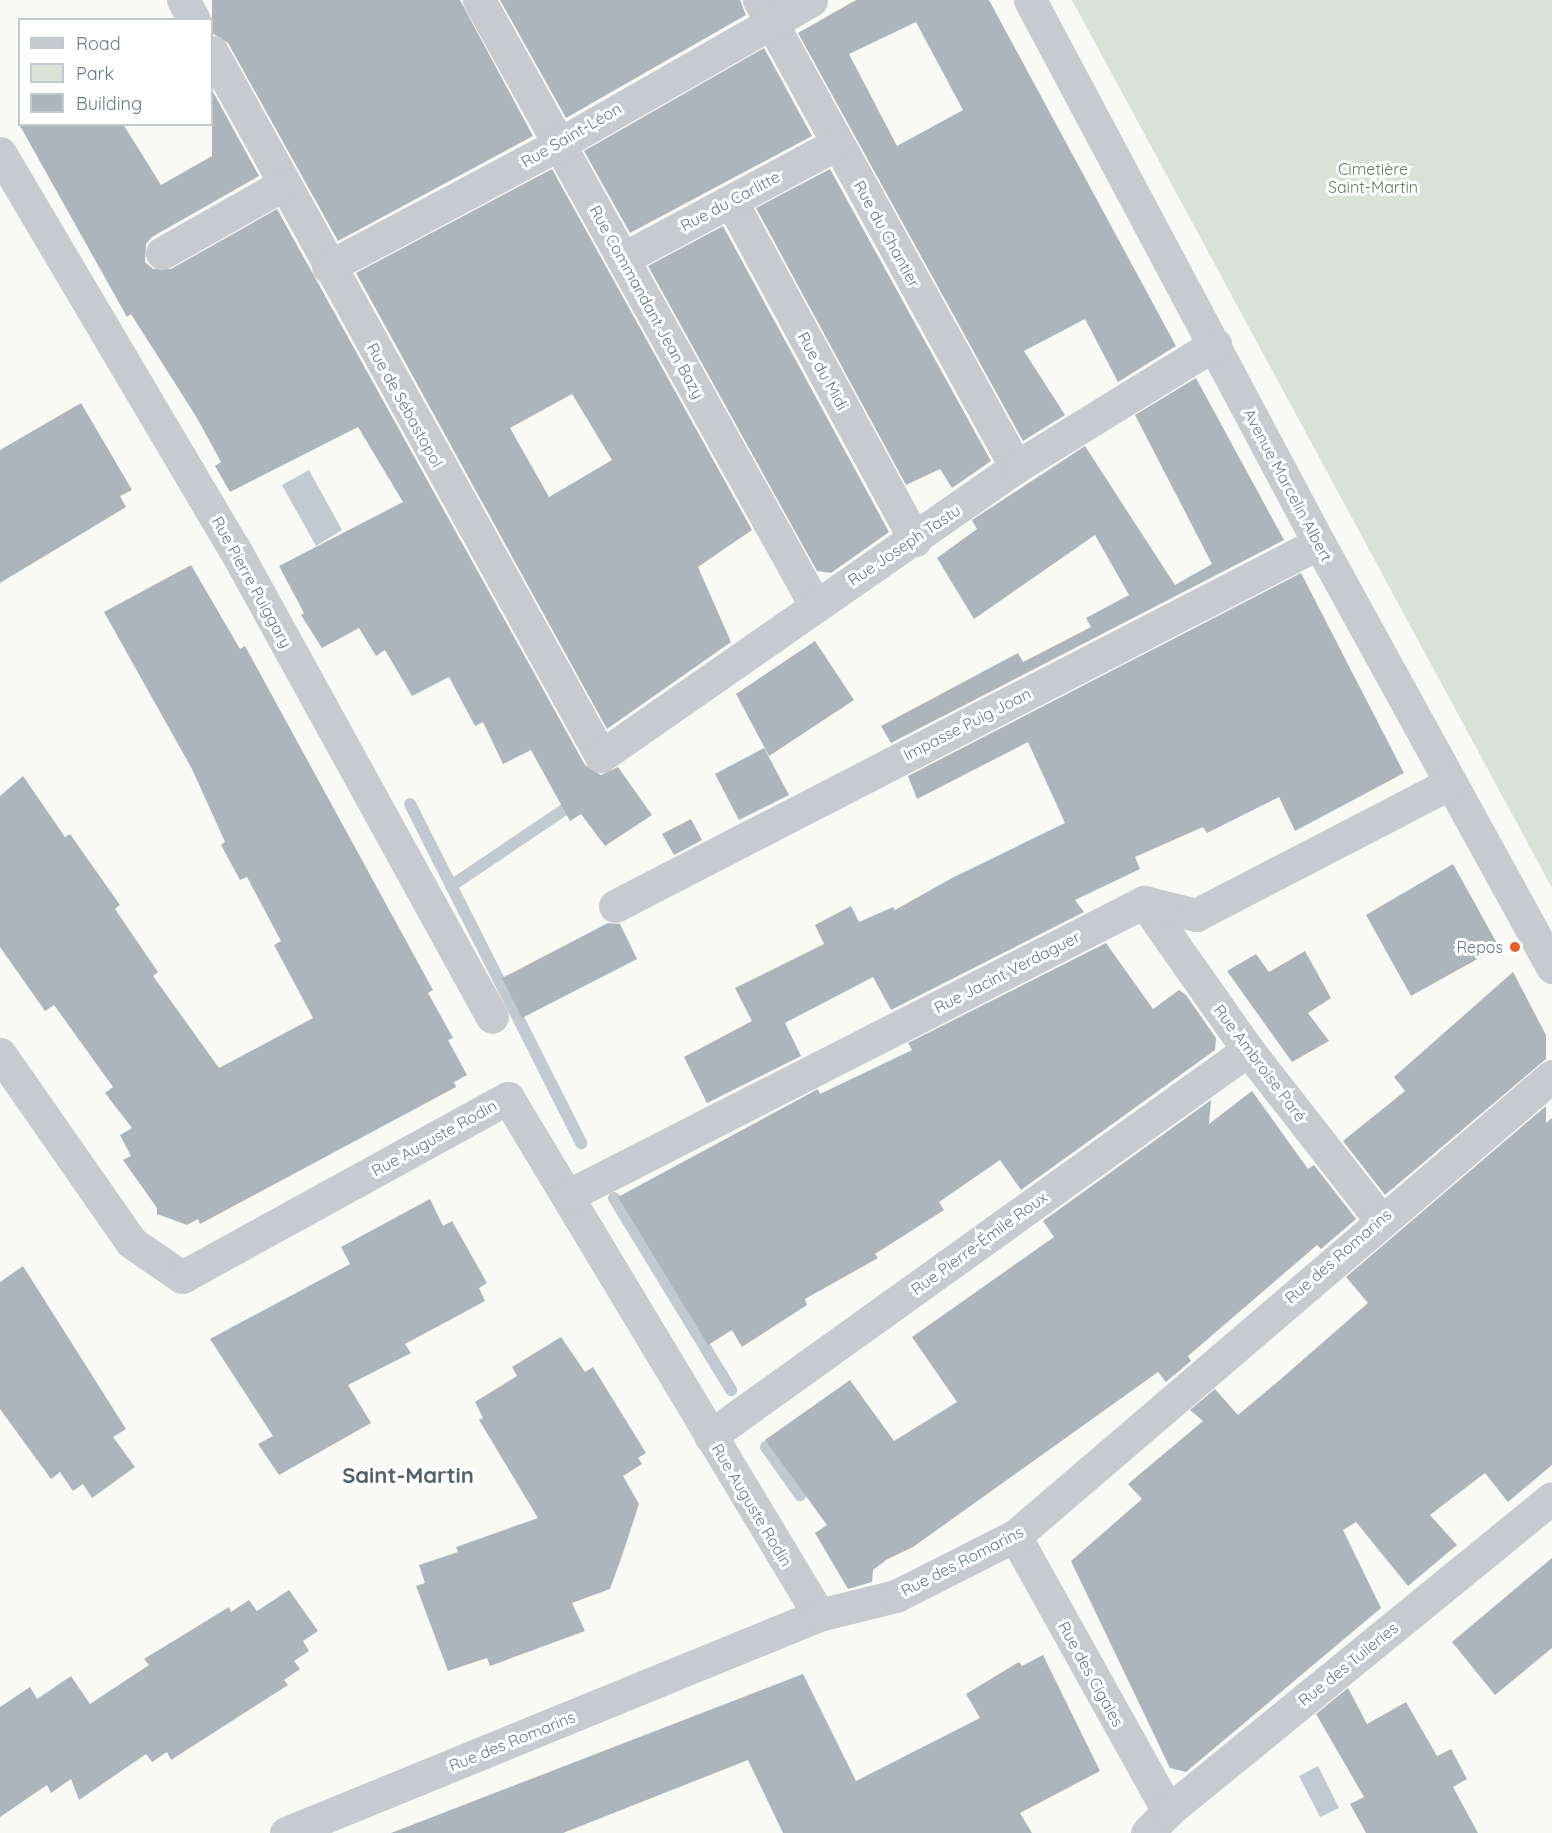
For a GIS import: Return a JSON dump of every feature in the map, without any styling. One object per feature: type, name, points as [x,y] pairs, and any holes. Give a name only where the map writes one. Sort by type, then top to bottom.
[{"type":"street","points":[[183,0],[193,18]]},
{"type":"street","name":"Rue Commandant Jean Bazy","points":[[479,0],[815,605]]},
{"type":"street","name":"Rue Saint-Léon","points":[[328,267],[559,144],[765,10],[812,0]]},
{"type":"street","name":"Avenue Marcelin Albert","points":[[1030,0],[1215,344],[1318,543],[1552,967]]},
{"type":"street","name":"Rue du Chantier","points":[[765,10],[1016,467]]},
{"type":"street","name":"Rue de Sébastopol","points":[[213,54],[328,267],[601,756]]},
{"type":"street","name":"Rue du Carlitte","points":[[624,258],[837,144]]},
{"type":"street","name":"Rue Pierre Puiggary","points":[[0,153],[234,548],[492,1017]]},
{"type":"street","points":[[162,254],[284,184]]},
{"type":"street","name":"Rue du Midi","points":[[731,201],[915,540]]},
{"type":"street","name":"Rue Joseph Tastu","points":[[601,756],[815,605],[915,540],[1016,467],[1215,344]]},
{"type":"street","name":"Impasse Puig Joan","points":[[615,906],[1318,543]]},
{"type":"street","points":[[1144,902],[1196,915],[1451,783]]},
{"type":"street","name":"Rue Ambroise Paré","points":[[1144,902],[1248,1050],[1380,1219]]},
{"type":"street","name":"Rue Jacint Verdaguer","points":[[567,1197],[1144,902]]},
{"type":"street","name":"Rue Pierre-Émile Roux","points":[[710,1436],[1248,1050]]},
{"type":"street","name":"Rue Auguste Rodin","points":[[0,1054],[131,1242],[182,1277],[508,1098],[819,1616]]},
{"type":"street","name":"Rue des Romarins","points":[[286,1833],[819,1616],[896,1596],[1015,1536],[1035,1523],[1380,1219],[1552,1076]]},
{"type":"street","name":"Rue des Tuileries","points":[[1157,1822],[1552,1498]]},
{"type":"street","name":"Rue des Cigales","points":[[1015,1536],[1157,1822]]},
{"type":"green space","name":"Cimetière Saint-Martin","points":[[1072,0],[1552,0],[1552,888]]},
{"type":"shaded area","points":[[309,470],[342,530],[316,546],[282,485]]},
{"type":"shaded area","points":[[1318,1766],[1339,1808],[1320,1817],[1299,1776]]},
{"type":"building","points":[[212,0],[460,0],[533,136],[338,241],[228,43],[213,34]]},
{"type":"building","points":[[500,0],[740,0],[746,15],[566,118]]},
{"type":"building","points":[[856,0],[989,0],[1176,346],[1118,382],[1085,319],[1024,351],[1065,415],[1023,441],[798,33]],"holes":[[[916,22],[963,110],[897,146],[849,54]]]},
{"type":"building","points":[[764,48],[812,136],[630,233],[584,151]]},
{"type":"building","points":[[213,92],[259,176],[152,237],[146,244],[145,262],[153,269],[171,269],[277,209],[585,765],[601,775],[618,767],[652,815],[605,846],[581,814],[570,821],[531,750],[503,764],[483,722],[475,726],[449,677],[412,696],[385,650],[376,656],[359,628],[322,648],[301,615],[304,613],[279,566],[403,502],[358,427],[230,492],[215,466],[221,462],[197,418],[131,314],[127,317],[20,126],[124,126],[161,185],[212,156]]},
{"type":"building","points":[[552,169],[752,530],[698,567],[731,642],[607,729],[356,273]],"holes":[[[572,394],[612,460],[549,497],[510,428]]]},
{"type":"building","points":[[830,169],[991,461],[952,488],[940,469],[906,485],[756,208]]},
{"type":"building","points":[[723,226],[889,532],[831,573],[817,571],[648,266]]},
{"type":"building","points":[[1196,378],[1284,540],[891,743],[881,726],[1018,653],[1023,662],[1091,627],[1086,618],[1129,595],[1095,535],[974,619],[937,558],[977,529],[972,520],[1085,446],[1175,585],[1212,564],[1135,415]]},
{"type":"building","points":[[81,403],[132,490],[120,496],[126,507],[0,583],[0,450]]},
{"type":"building","points":[[191,565],[240,649],[245,646],[433,990],[428,993],[453,1038],[448,1040],[467,1075],[454,1082],[456,1087],[200,1224],[198,1219],[187,1225],[157,1214],[157,1208],[123,1160],[131,1156],[120,1135],[132,1128],[105,1093],[113,1087],[54,1005],[45,1011],[0,947],[0,796],[23,776],[65,837],[70,834],[120,905],[115,909],[158,972],[153,976],[219,1068],[313,1018],[274,945],[281,941],[247,877],[240,880],[221,845],[225,842],[192,769],[104,612]]},
{"type":"building","points":[[1301,573],[1404,773],[1295,831],[1279,797],[1207,833],[1203,827],[1135,857],[1140,869],[1075,900],[1084,912],[891,1010],[873,977],[785,1023],[801,1056],[707,1103],[684,1057],[752,1021],[735,988],[824,944],[815,925],[851,906],[859,922],[893,907],[895,910],[952,878],[1065,823],[1028,742],[917,799],[908,776]]},
{"type":"building","points":[[815,641],[854,700],[769,756],[736,694]]},
{"type":"building","points":[[764,748],[789,795],[739,820],[715,774]]},
{"type":"building","points":[[691,819],[702,840],[674,855],[662,834]]},
{"type":"building","points":[[1453,864],[1499,947],[1411,996],[1366,915]]},
{"type":"building","points":[[608,923],[620,924],[637,959],[522,1018],[502,978]]},
{"type":"building","points":[[1106,943],[1153,1009],[1179,990],[1186,995],[1216,1038],[1215,1050],[1021,1190],[1000,1160],[939,1202],[944,1210],[875,1254],[878,1258],[805,1299],[807,1305],[742,1347],[732,1330],[708,1345],[618,1197],[818,1089],[820,1094],[912,1050],[908,1043]]},
{"type":"building","points":[[1305,951],[1331,998],[1308,1013],[1329,1041],[1292,1062],[1227,971],[1256,954],[1269,972]]},
{"type":"building","points":[[1513,972],[1546,1035],[1546,1059],[1385,1195],[1343,1141],[1405,1091],[1394,1077]]},
{"type":"building","points":[[1252,1091],[1308,1169],[1314,1165],[1356,1219],[1321,1249],[1317,1245],[1188,1356],[1191,1361],[1166,1382],[1158,1372],[913,1547],[886,1560],[873,1570],[872,1582],[848,1589],[815,1533],[827,1525],[765,1440],[850,1380],[894,1441],[957,1402],[912,1337],[1054,1237],[1043,1221],[1211,1100],[1209,1124]]},
{"type":"building","points":[[1546,1106],[1546,1123],[1552,1118],[1552,1465],[1508,1502],[1485,1473],[1430,1515],[1457,1545],[1408,1586],[1356,1522],[1343,1530],[1381,1608],[1186,1772],[1170,1768],[1071,1561],[1142,1499],[1128,1484],[1203,1421],[1190,1410],[1215,1389],[1238,1415],[1282,1378],[1368,1303],[1346,1277]]},
{"type":"building","points":[[430,1199],[443,1226],[452,1221],[487,1283],[479,1288],[485,1301],[405,1344],[411,1353],[348,1385],[371,1423],[279,1475],[258,1444],[273,1436],[210,1339],[350,1264],[341,1247]]},
{"type":"building","points":[[23,1266],[126,1429],[113,1437],[135,1467],[92,1498],[83,1484],[73,1491],[60,1472],[51,1479],[0,1409],[0,1282]]},
{"type":"building","points":[[561,1337],[585,1372],[593,1367],[646,1453],[638,1458],[642,1464],[623,1476],[639,1504],[623,1553],[610,1589],[572,1603],[585,1631],[490,1666],[487,1658],[448,1671],[416,1586],[425,1583],[419,1565],[458,1552],[456,1547],[538,1518],[479,1420],[483,1418],[475,1402],[517,1376],[512,1367]]},
{"type":"building","points":[[1552,1558],[1552,1648],[1495,1695],[1452,1642]]},
{"type":"building","points":[[289,1590],[318,1631],[303,1641],[309,1651],[294,1661],[300,1669],[284,1680],[288,1685],[171,1760],[167,1752],[152,1762],[146,1754],[79,1800],[71,1779],[51,1793],[47,1785],[0,1817],[0,1707],[30,1687],[37,1699],[71,1676],[90,1704],[149,1665],[144,1659],[229,1607],[231,1612],[249,1600],[257,1611]]},
{"type":"building","points":[[1043,1655],[1100,1771],[1020,1813],[1032,1833],[783,1833],[748,1760],[563,1833],[391,1833],[803,1674],[856,1781],[980,1718],[966,1694],[1019,1662],[1022,1666]]},
{"type":"building","points":[[1348,1688],[1367,1724],[1406,1702],[1437,1756],[1451,1749],[1467,1779],[1453,1787],[1478,1833],[1366,1833],[1350,1804],[1364,1797],[1316,1714]]},
{"type":"waterway","points":[[410,804],[581,1143]]},
{"type":"waterway","points":[[451,886],[571,805]]},
{"type":"waterway","points":[[614,1198],[731,1390]]},
{"type":"waterway","points":[[766,1447],[800,1495]]},
{"type":"place","name":"Repos","points":[[1515,947]]},
{"type":"district","name":"Saint-Martin","points":[[408,1476]]}]
